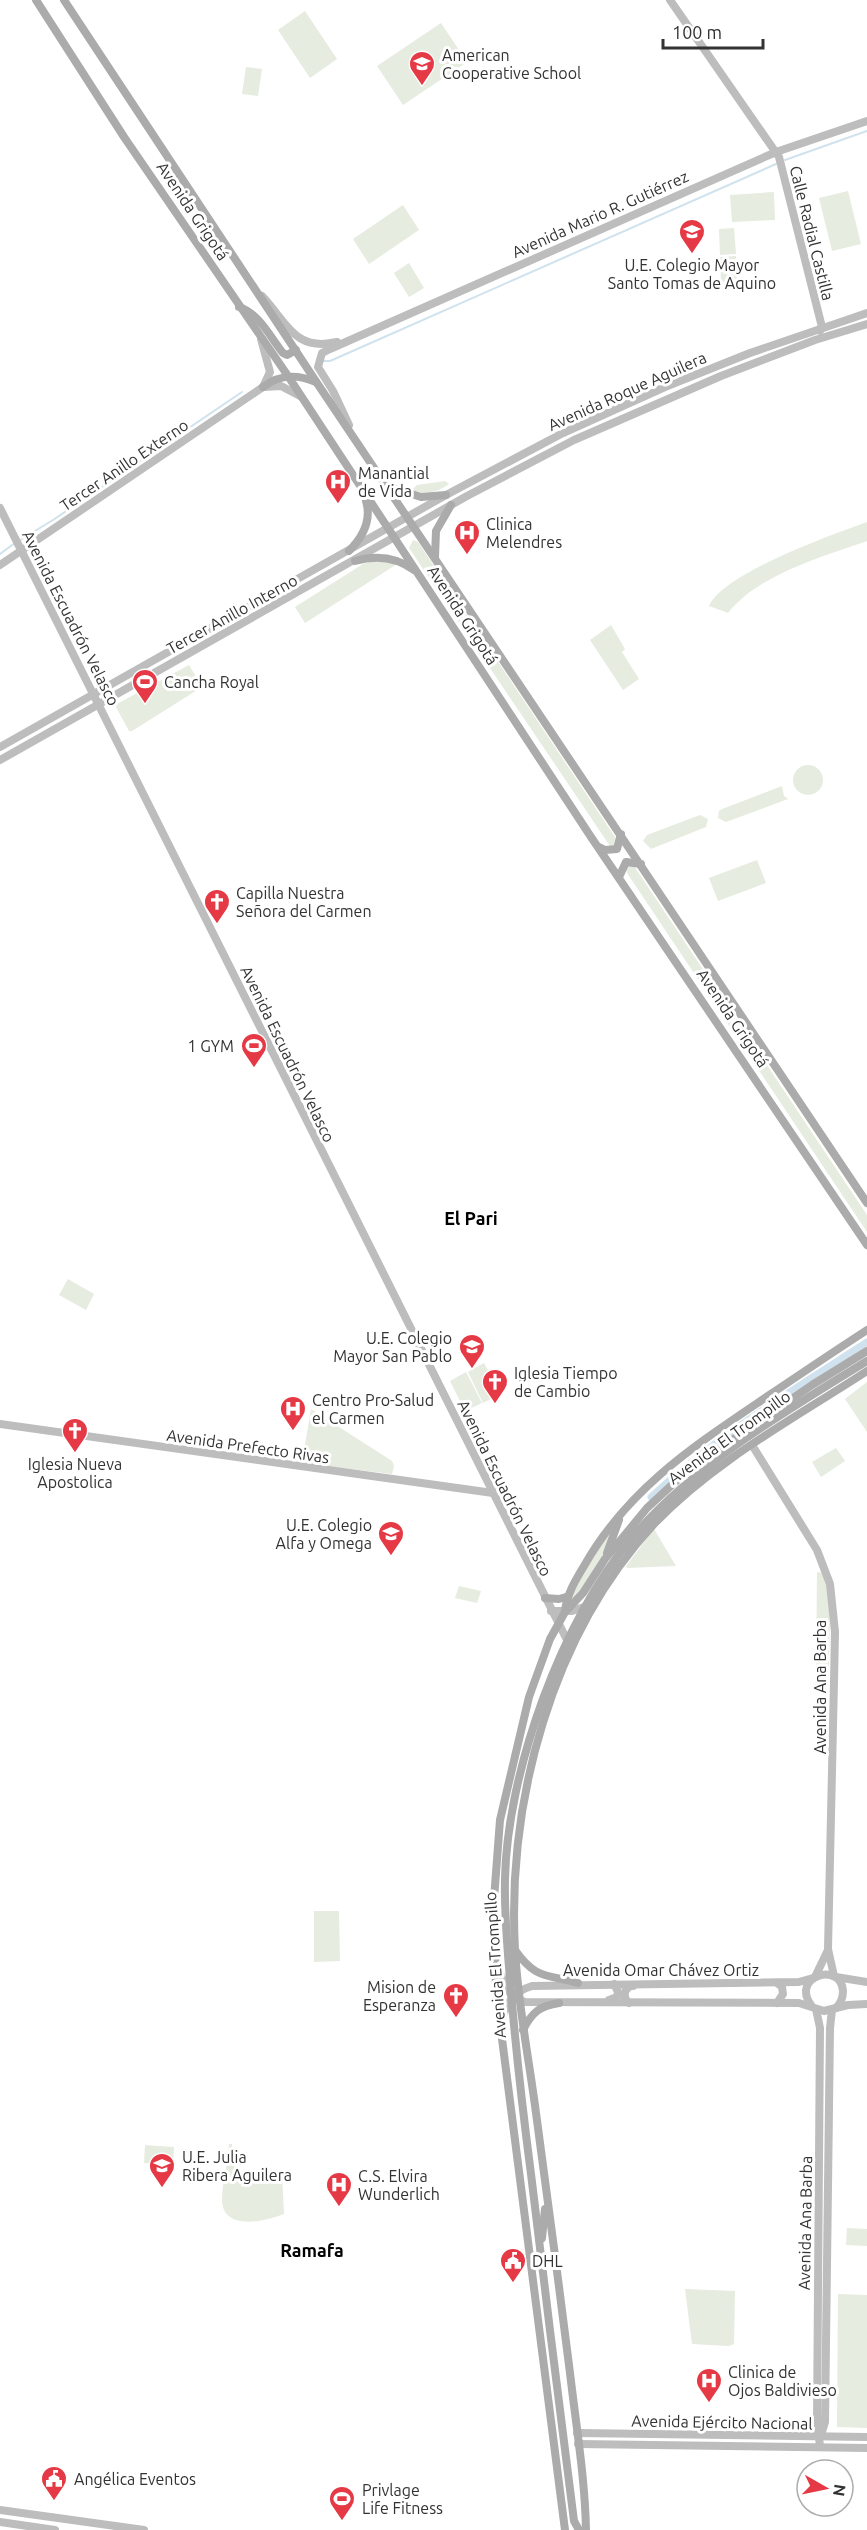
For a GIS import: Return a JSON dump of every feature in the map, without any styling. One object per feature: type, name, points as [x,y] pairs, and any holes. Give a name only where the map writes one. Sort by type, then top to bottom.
[{"type":"main road","name":"Avenida Grigotá","points":[[36,0],[124,138],[185,223],[239,307],[288,376],[599,847],[867,1245]]},
{"type":"main road","name":"Avenida Grigotá","points":[[64,0],[317,383],[624,837],[867,1203]]},
{"type":"main road","points":[[239,307],[248,310],[258,319],[283,353],[287,355],[296,350]]},
{"type":"main road","points":[[262,387],[277,378],[288,376],[303,377],[317,383]]},
{"type":"main road","points":[[387,486],[412,495],[430,497],[446,495]]},
{"type":"main road","points":[[350,551],[365,531],[368,519],[365,495]]},
{"type":"main road","points":[[436,560],[436,531],[451,505]]},
{"type":"main road","points":[[355,561],[374,557],[393,560],[419,574]]},
{"type":"main road","points":[[611,850],[617,849],[624,837]]},
{"type":"main road","points":[[620,877],[623,866],[624,837]]},
{"type":"main road","points":[[599,847],[639,860]]},
{"type":"main road","points":[[623,866],[626,862],[639,860]]},
{"type":"main road","name":"Avenida El Trompillo","points":[[565,1612],[566,1597],[590,1556],[635,1497],[678,1458],[867,1330]]},
{"type":"main road","name":"Avenida El Trompillo","points":[[565,2530],[500,2028],[495,1961],[494,1890],[500,1820],[530,1697],[550,1639],[565,1612],[583,1593],[605,1559],[647,1508],[687,1471],[812,1385],[867,1351]]},
{"type":"main road","name":"Avenida El Trompillo","points":[[586,2530],[577,2433],[546,2194],[523,2030],[506,1936],[505,1875],[515,1802],[534,1726],[567,1640],[584,1607],[629,1541],[654,1514],[693,1479],[756,1433],[867,1361]]},
{"type":"main road","name":"Avenida El Trompillo","points":[[579,2530],[574,2521],[540,2254],[516,1996],[514,1880],[522,1812],[531,1768],[556,1687],[581,1628],[606,1585],[636,1544],[697,1485],[752,1445],[867,1371]]},
{"type":"main road","points":[[756,1433],[781,1427]]},
{"type":"main road","points":[[654,1514],[679,1500]]},
{"type":"main road","points":[[605,1559],[621,1514]]},
{"type":"main road","points":[[545,1598],[566,1597]]},
{"type":"main road","points":[[506,1936],[532,1971],[543,1976],[578,1983]]},
{"type":"main road","points":[[523,2030],[534,2012],[548,2004],[559,2003]]},
{"type":"main road","points":[[540,2254],[546,2194]]},
{"type":"main road","points":[[558,2530],[561,2505]]},
{"type":"street","name":"Calle Radial Castilla","points":[[670,0],[779,158],[822,327],[819,333],[804,344]]},
{"type":"street","name":"Avenida Mario R. Gutiérrez","points":[[353,434],[333,391],[318,368],[322,353],[347,340],[867,121]]},
{"type":"street","name":"Avenida Mario R. Gutiérrez","points":[[252,284],[294,335],[302,340],[319,345],[347,340]]},
{"type":"street","name":"Avenida Roque Aguilera","points":[[408,518],[446,495],[598,416],[750,353],[867,313]]},
{"type":"street","name":"Avenida Roque Aguilera","points":[[413,526],[574,440],[640,410],[804,344],[867,324]]},
{"type":"street","name":"Calle Radial Castilla","points":[[822,327],[851,329]]},
{"type":"street","points":[[260,338],[270,372],[262,387]]},
{"type":"street","points":[[721,376],[722,369],[750,353]]},
{"type":"street","points":[[262,387],[281,386],[290,389],[303,400]]},
{"type":"street","name":"Tercer Anillo Externo","points":[[0,565],[20,547],[262,387]]},
{"type":"street","points":[[640,410],[665,396],[665,387]]},
{"type":"street","points":[[574,440],[576,434],[598,416]]},
{"type":"street","name":"Avenida Escuadrón Velasco","points":[[0,508],[100,704],[361,1233],[567,1640]]},
{"type":"street","name":"Tercer Anillo Interno","points":[[0,747],[408,518]]},
{"type":"street","name":"Tercer Anillo Interno","points":[[0,760],[128,689],[214,637],[355,561],[413,526]]},
{"type":"street","points":[[214,637],[237,621],[236,615]]},
{"type":"street","points":[[128,689],[126,682],[147,665]]},
{"type":"street","points":[[47,733],[67,719],[66,711]]},
{"type":"street","name":"Avenida Prefecto Rivas","points":[[0,1424],[494,1493]]},
{"type":"street","name":"Avenida Ana Barba","points":[[752,1445],[817,1550],[830,1584],[835,1632],[828,1949],[834,1976]]},
{"type":"street","points":[[551,1611],[565,1612],[584,1607]]},
{"type":"street","name":"Avenida Ana Barba","points":[[814,1978],[828,1949]]},
{"type":"street","points":[[495,1961],[516,1996],[500,2028]]},
{"type":"street","points":[[867,1982],[824,1974],[809,1982],[806,1994],[810,2005],[824,2011],[848,2005],[867,2004]]},
{"type":"street","points":[[833,2010],[839,2005],[843,1993],[842,1987],[834,1976]]},
{"type":"street","name":"Avenida Omar Chávez Ortiz","points":[[516,1996],[532,1986],[578,1983],[777,1983],[799,1982],[814,1978]]},
{"type":"street","points":[[629,2003],[624,1996],[630,1986],[664,1983]]},
{"type":"street","points":[[777,1983],[783,1991],[782,1998],[777,2002]]},
{"type":"street","points":[[581,2003],[587,2000],[614,2000],[618,1992],[614,1984]]},
{"type":"street","name":"Avenida Omar Chávez Ortiz","points":[[516,1996],[559,2003],[777,2002],[799,2003],[815,2009]]},
{"type":"street","name":"Avenida Ana Barba","points":[[815,2009],[820,2028],[823,2233]]},
{"type":"street","name":"Avenida Ana Barba","points":[[820,2446],[817,2421],[830,2028],[833,2010]]},
{"type":"street","name":"Avenida Ejército Nacional","points":[[577,2433],[867,2437]]},
{"type":"street","name":"Avenida Ejército Nacional","points":[[578,2444],[867,2448]]},
{"type":"street","points":[[0,2510],[144,2530]]},
{"type":"street","points":[[0,2522],[55,2530]]},
{"type":"shaded area","points":[[305,11],[337,59],[310,78],[278,30]]},
{"type":"shaded area","points":[[441,23],[467,62],[403,105],[377,66]]},
{"type":"shaded area","points":[[246,67],[262,69],[258,96],[242,94]]},
{"type":"shaded area","points":[[848,191],[861,244],[832,251],[819,198]]},
{"type":"shaded area","points":[[774,192],[775,220],[732,222],[730,195]]},
{"type":"shaded area","points":[[403,205],[419,230],[369,264],[353,239]]},
{"type":"shaded area","points":[[734,228],[736,254],[720,255],[719,229]]},
{"type":"shaded area","points":[[736,256],[737,281],[721,282],[720,257]]},
{"type":"shaded area","points":[[409,263],[424,288],[409,297],[394,273]]},
{"type":"shaded area","points":[[445,481],[449,484],[436,491],[421,493],[411,491],[417,485]]},
{"type":"shaded area","points":[[867,522],[867,541],[792,568],[774,577],[741,599],[728,613],[709,606],[718,593],[756,568],[780,556]]},
{"type":"shaded area","points":[[413,540],[418,542],[617,840],[616,845],[610,846],[409,548]]},
{"type":"shaded area","points":[[377,560],[397,564],[305,623],[295,607],[363,564]]},
{"type":"shaded area","points":[[611,625],[625,649],[622,652],[639,679],[623,690],[590,640]]},
{"type":"shaded area","name":"Cancha Royal","points":[[189,665],[202,687],[129,731],[116,707],[117,704]]},
{"type":"shaded area","points":[[808,765],[819,769],[823,780],[819,791],[808,795],[797,791],[793,780],[797,769]]},
{"type":"shaded area","points":[[782,786],[784,796],[788,799],[726,822],[718,818],[719,811],[722,809]]},
{"type":"shaded area","points":[[700,815],[708,819],[706,827],[651,849],[643,841],[647,835]]},
{"type":"shaded area","points":[[757,860],[766,883],[718,901],[709,878]]},
{"type":"shaded area","points":[[628,866],[634,866],[867,1215],[867,1232],[627,873]]},
{"type":"shaded area","points":[[68,1279],[94,1294],[86,1310],[59,1295]]},
{"type":"shaded area","points":[[484,1363],[500,1394],[483,1403],[468,1372]]},
{"type":"shaded area","points":[[466,1372],[482,1403],[465,1411],[450,1381]]},
{"type":"shaded area","points":[[867,1382],[867,1432],[845,1399]]},
{"type":"shaded area","points":[[311,1409],[392,1461],[394,1466],[392,1474],[302,1463]]},
{"type":"shaded area","points":[[836,1448],[845,1461],[821,1477],[812,1462]]},
{"type":"shaded area","points":[[654,1529],[676,1566],[627,1568],[626,1566]]},
{"type":"shaded area","points":[[613,1531],[602,1558],[574,1600],[571,1598],[584,1572]]},
{"type":"shaded area","points":[[817,1572],[823,1573],[826,1584],[830,1630],[829,1665],[826,1673],[816,1677]]},
{"type":"shaded area","points":[[459,1586],[481,1591],[477,1603],[455,1598]]},
{"type":"shaded area","points":[[314,1911],[339,1911],[340,1961],[314,1962]]},
{"type":"shaded area","points":[[229,2144],[232,2144],[232,2149],[237,2156],[237,2172],[262,2173],[263,2182],[270,2181],[274,2172],[282,2173],[284,2214],[247,2222],[230,2217],[224,2210],[222,2193]]},
{"type":"shaded area","points":[[145,2145],[174,2147],[173,2165],[144,2163]]},
{"type":"shaded area","points":[[847,2228],[867,2229],[867,2246],[846,2245]]},
{"type":"shaded area","points":[[685,2289],[735,2291],[734,2344],[729,2346],[692,2344]]},
{"type":"shaded area","points":[[838,2294],[867,2295],[867,2428],[837,2427]]},
{"type":"waterway","points":[[785,160],[867,131]]},
{"type":"waterway","points":[[324,361],[330,361],[776,164]]},
{"type":"waterway","points":[[20,540],[242,392]]},
{"type":"waterway","points":[[0,554],[15,543]]},
{"type":"waterway","points":[[651,1497],[728,1434],[867,1342]]},
{"type":"place","name":"American Cooperative School","points":[[422,87]]},
{"type":"place","name":"U.E. Colegio Mayor Santo Tomas de Aquino","points":[[692,255]]},
{"type":"place","name":"Manantial de Vida","points":[[338,505]]},
{"type":"place","name":"Clinica Melendres","points":[[467,556]]},
{"type":"place","name":"Cancha Royal","points":[[145,705]]},
{"type":"place","name":"Capilla Nuestra Señora del Carmen","points":[[217,925]]},
{"type":"place","name":"1 GYM","points":[[254,1069]]},
{"type":"place","name":"U.E. Colegio Mayor San Pablo","points":[[472,1370]]},
{"type":"place","name":"Iglesia Tiempo de Cambio","points":[[495,1405]]},
{"type":"place","name":"Centro Pro-Salud el Carmen","points":[[293,1432]]},
{"type":"place","name":"Iglesia Nueva Apostolica","points":[[75,1454]]},
{"type":"place","name":"U.E. Colegio Alfa y Omega","points":[[391,1557]]},
{"type":"place","name":"Mision de Esperanza","points":[[456,2019]]},
{"type":"place","name":"U.E. Julia Ribera Aguilera","points":[[162,2189]]},
{"type":"place","name":"C.S. Elvira Wunderlich","points":[[339,2208]]},
{"type":"place","name":"DHL","points":[[513,2284]]},
{"type":"place","name":"Clinica de Ojos Baldivieso","points":[[709,2404]]},
{"type":"place","name":"Angélica Eventos","points":[[54,2502]]},
{"type":"place","name":"Privlage Life Fitness","points":[[342,2522]]},
{"type":"district","name":"El Pari","points":[[471,1218]]},
{"type":"district","name":"Ramafa","points":[[312,2250]]}]
